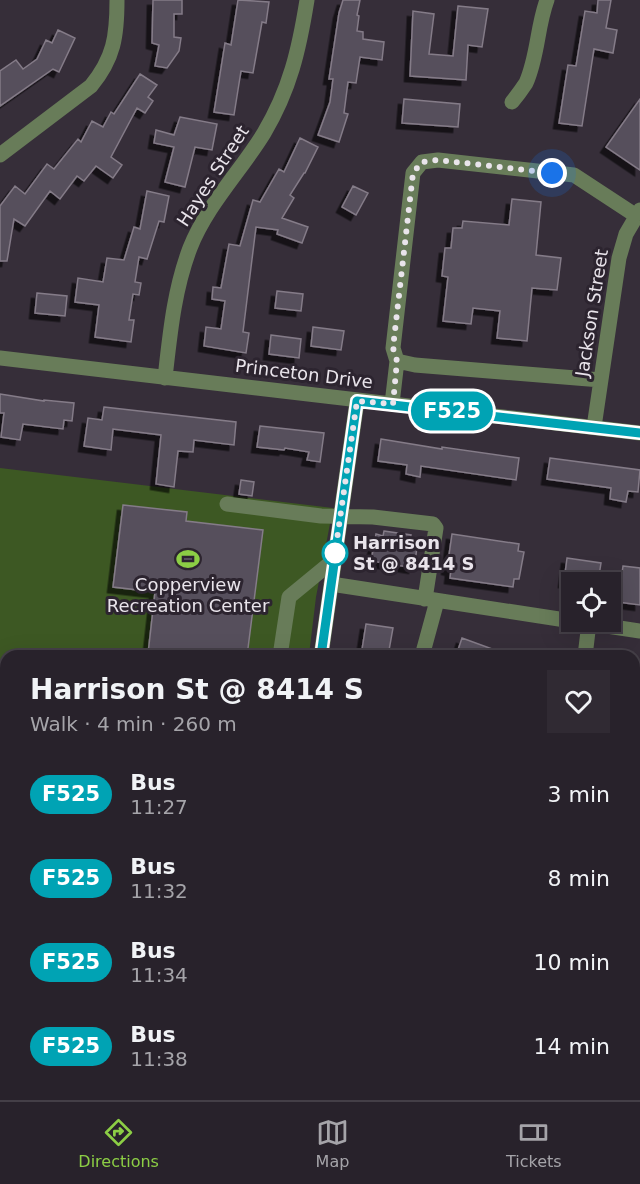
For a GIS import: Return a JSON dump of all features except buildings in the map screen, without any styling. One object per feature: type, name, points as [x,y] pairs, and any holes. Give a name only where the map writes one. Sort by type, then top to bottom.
[{"type":"street","points":[[0,155],[91,86],[103,72],[112,54],[116,35],[117,0]]},
{"type":"street","name":"Hayes Street","points":[[165,378],[173,311],[180,279],[191,247],[209,213],[263,134],[279,105],[300,48],[307,0]]},
{"type":"street","points":[[512,102],[525,85],[533,64],[538,34],[548,0]]},
{"type":"street","points":[[393,404],[397,361],[393,348],[413,173],[422,162],[438,160],[574,175],[638,213]]},
{"type":"street","name":"Jackson Street","points":[[594,427],[619,258],[626,234],[638,213]]},
{"type":"street","name":"Princeton Drive","points":[[0,358],[640,433]]},
{"type":"street","points":[[397,361],[415,365],[601,380]]},
{"type":"street","points":[[322,650],[357,401]]},
{"type":"street","points":[[227,504],[435,525],[431,600],[423,650]]},
{"type":"street","points":[[281,650],[289,597],[334,560]]},
{"type":"street","points":[[331,584],[561,619]]},
{"type":"street","points":[[621,628],[640,631]]},
{"type":"street","points":[[580,632],[584,650]]},
{"type":"green space","points":[[0,468],[333,508],[316,597],[310,650],[0,650]]},
{"type":"bus line","name":"F525","points":[[322,650],[357,401],[640,433]]},
{"type":"place","name":"Harrison St @ 8414 S","points":[[335,553]]},
{"type":"place","name":"Copperview Recreation Center","points":[[188,559]]},
{"type":"route","points":[[335,553],[334,560],[357,401],[393,404],[397,361],[393,348],[413,173],[422,162],[438,160],[552,173]]}]
